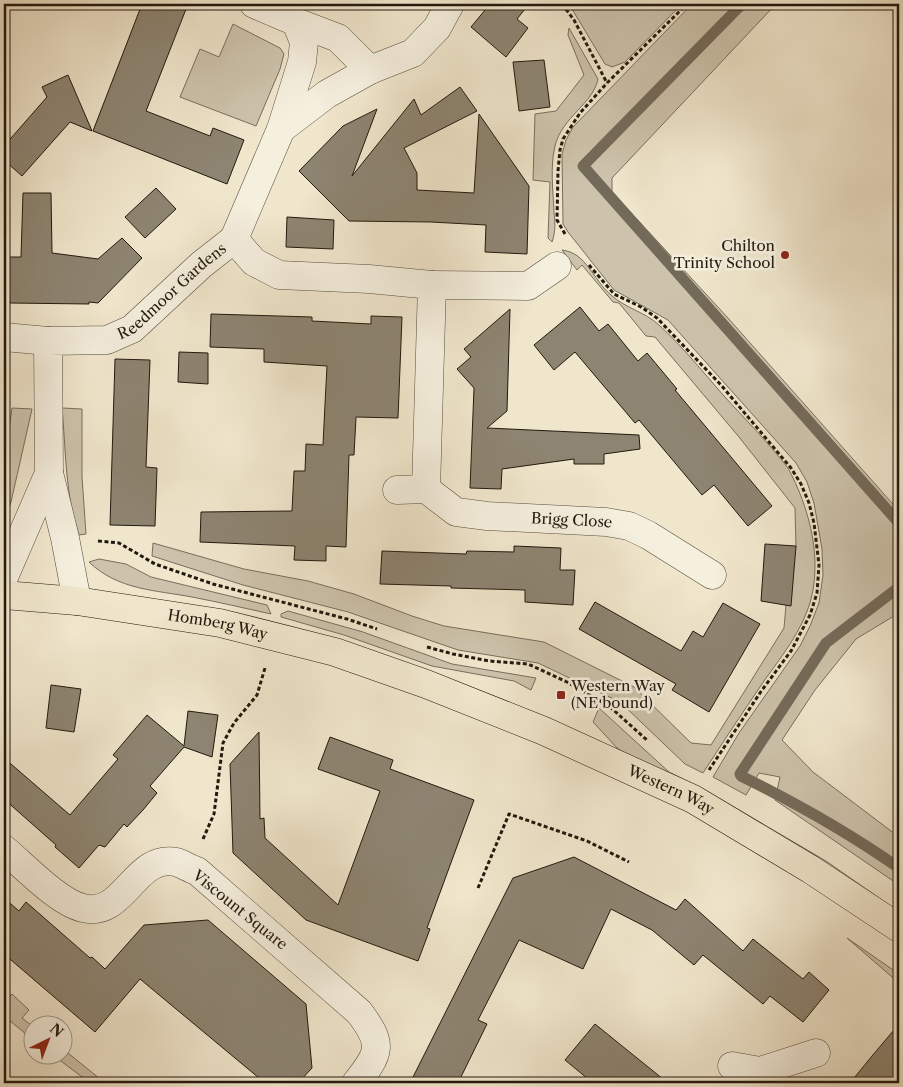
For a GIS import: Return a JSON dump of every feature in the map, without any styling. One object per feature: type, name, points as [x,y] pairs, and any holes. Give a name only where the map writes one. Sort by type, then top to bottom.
[{"type":"main road","name":"Homberg Way","points":[[4,595],[77,601],[220,623],[335,652],[426,684]]},
{"type":"main road","name":"Western Way","points":[[426,684],[544,731],[693,799],[810,869],[899,928]]},
{"type":"street","points":[[254,4],[338,38],[370,70]]},
{"type":"street","name":"Reedmoor Gardens","points":[[4,337],[48,341],[107,340],[132,329],[201,265],[234,239],[281,129],[327,94],[370,70],[413,52],[437,28],[450,4]]},
{"type":"street","points":[[281,129],[302,62],[304,42],[296,22]]},
{"type":"street","points":[[234,239],[254,262],[279,275],[370,279],[432,285],[528,286],[557,266]]},
{"type":"street","points":[[396,490],[426,490],[432,285]]},
{"type":"street","points":[[48,341],[49,473],[65,538],[77,601]]},
{"type":"street","points":[[4,577],[49,473]]},
{"type":"street","name":"Brigg Close","points":[[426,490],[456,512],[487,516],[606,522],[629,526],[648,535],[712,575]]},
{"type":"street","name":"Viscount Square","points":[[4,849],[65,900],[82,908],[100,910],[115,902],[137,877],[155,863],[175,862],[196,872],[343,996],[365,1019],[375,1038],[377,1049],[371,1064],[356,1083]]},
{"type":"street","points":[[732,1066],[761,1077],[816,1053]]},
{"type":"path","points":[[562,4],[574,20],[607,83]]},
{"type":"path","points":[[568,239],[561,229],[558,220],[562,139],[607,83],[687,4]]},
{"type":"path","points":[[585,259],[614,294],[641,307],[657,318],[727,392],[791,468],[804,490],[814,523],[819,565],[817,593],[810,615],[795,645],[762,690],[709,771]]},
{"type":"path","points":[[207,831],[214,814],[223,743],[234,722],[257,695],[266,665]]},
{"type":"path","points":[[478,888],[509,814],[587,841],[629,862]]},
{"type":"shaded area","points":[[569,4],[682,4],[625,62],[612,67],[605,64]]},
{"type":"shaded area","points":[[692,4],[776,4],[612,178],[612,192],[728,318],[899,511],[899,613],[856,639],[815,690],[782,740],[813,772],[899,837],[899,885],[775,800],[780,777],[759,773],[746,795],[713,777],[739,733],[800,646],[819,603],[823,575],[822,549],[814,503],[807,482],[796,463],[668,320],[614,290],[563,224],[562,154],[566,140],[573,127]]},
{"type":"shaded area","points":[[233,24],[280,48],[284,54],[280,69],[256,126],[180,97],[200,49],[219,57]]},
{"type":"shaded area","points":[[569,28],[598,79],[590,96],[564,127],[555,146],[552,170],[555,227],[552,242],[548,238],[550,182],[533,180],[535,114],[556,111],[584,75],[568,35]]},
{"type":"shaded area","points":[[562,250],[578,256],[611,295],[648,317],[668,333],[685,351],[788,468],[796,483],[808,516],[814,551],[814,586],[802,624],[703,773],[685,764],[620,702],[538,663],[458,650],[348,612],[243,585],[152,556],[153,543],[244,569],[308,581],[354,594],[444,626],[544,642],[634,687],[691,743],[711,745],[784,628],[796,546],[795,508],[739,437],[655,337],[646,336],[619,303],[613,302],[582,265],[577,270]]},
{"type":"shaded area","points":[[12,408],[32,409],[11,502],[4,523],[4,463]]},
{"type":"shaded area","points":[[62,408],[82,409],[82,477],[86,534],[79,535],[74,520],[67,472]]},
{"type":"shaded area","points":[[99,559],[126,564],[151,577],[267,605],[271,614],[125,584],[100,571],[89,562]]},
{"type":"shaded area","points":[[288,611],[363,632],[452,664],[536,678],[531,690],[514,681],[432,666],[344,635],[281,617],[281,614]]},
{"type":"shaded area","points":[[599,708],[669,772],[705,790],[826,861],[899,912],[617,748],[593,722]]},
{"type":"shaded area","points":[[847,938],[899,974],[899,983]]},
{"type":"shaded area","points":[[12,994],[29,1010],[26,1014],[22,1014],[22,1031],[4,1016],[4,1003]]},
{"type":"shaded area","points":[[72,1056],[105,1083],[90,1083],[65,1064],[72,1064]]},
{"type":"building","points":[[142,4],[188,4],[146,111],[210,136],[213,128],[244,140],[227,184],[93,131]]},
{"type":"building","points":[[490,4],[529,4],[517,19],[528,28],[506,57],[471,27]]},
{"type":"building","points":[[544,60],[550,107],[519,111],[513,62]]},
{"type":"building","points":[[68,75],[92,131],[70,122],[22,176],[4,160],[4,146],[47,97],[42,87]]},
{"type":"building","points":[[460,87],[477,111],[404,148],[417,173],[417,190],[474,193],[479,114],[529,186],[527,254],[485,252],[486,225],[349,221],[299,171],[343,126],[377,109],[352,176],[414,99],[421,115]]},
{"type":"building","points":[[156,188],[176,209],[145,238],[125,217]]},
{"type":"building","points":[[23,193],[51,193],[52,253],[98,259],[122,238],[142,258],[98,303],[10,303],[10,301],[4,300],[4,257],[21,257]]},
{"type":"building","points":[[287,217],[334,220],[333,249],[286,247]]},
{"type":"building","points":[[580,307],[599,331],[608,324],[638,361],[647,353],[677,389],[675,390],[772,506],[748,526],[714,485],[702,495],[639,420],[635,423],[575,352],[554,370],[534,345]]},
{"type":"building","points":[[510,309],[507,411],[487,428],[639,435],[640,449],[604,454],[604,464],[574,464],[574,459],[502,469],[501,489],[470,488],[474,388],[457,369],[471,357],[464,349]]},
{"type":"building","points":[[211,314],[312,317],[312,321],[371,324],[371,316],[402,317],[398,418],[356,417],[354,455],[349,455],[346,547],[326,546],[326,561],[294,560],[295,546],[200,542],[201,512],[292,511],[294,471],[305,471],[306,444],[323,445],[327,366],[264,362],[264,349],[210,347]]},
{"type":"building","points":[[179,352],[208,353],[208,384],[178,382]]},
{"type":"building","points":[[115,359],[150,360],[146,467],[157,468],[155,526],[110,525]]},
{"type":"building","points":[[765,544],[796,546],[791,606],[761,601]]},
{"type":"building","points":[[514,546],[561,548],[560,570],[575,570],[573,605],[525,602],[525,590],[380,584],[382,551],[466,554],[467,551],[514,552]]},
{"type":"building","points":[[595,602],[681,651],[693,631],[703,637],[723,603],[760,624],[709,712],[672,690],[676,684],[579,629]]},
{"type":"building","points":[[51,685],[81,689],[74,732],[46,728]]},
{"type":"building","points":[[188,711],[218,715],[212,757],[184,747],[150,786],[157,793],[143,810],[127,827],[124,824],[105,847],[99,845],[79,868],[4,799],[4,758],[70,815],[118,759],[113,755],[147,715],[184,746]]},
{"type":"building","points":[[259,732],[260,819],[264,818],[265,838],[338,905],[380,791],[318,769],[330,737],[393,760],[390,769],[474,800],[427,928],[430,929],[418,961],[306,920],[233,853],[230,764]]},
{"type":"building","points":[[574,857],[676,910],[685,899],[743,951],[753,939],[803,979],[809,972],[829,990],[803,1022],[770,996],[763,1004],[703,955],[694,965],[652,930],[611,909],[583,969],[519,940],[478,1020],[487,1024],[458,1083],[410,1083],[513,878]]},
{"type":"building","points":[[4,898],[19,911],[26,902],[105,969],[144,925],[208,920],[306,1004],[312,1068],[298,1083],[265,1083],[140,979],[95,1032],[4,954]]},
{"type":"building","points":[[595,1024],[668,1083],[593,1083],[565,1060]]},
{"type":"building","points":[[899,1024],[899,1083],[850,1083],[872,1056]]},
{"type":"waterway","points":[[742,4],[583,166],[899,523]]},
{"type":"waterway","points":[[740,774],[826,643],[899,587]]},
{"type":"waterway","points":[[741,776],[822,819],[899,868]]},
{"type":"place","name":"Chilton Trinity School","points":[[785,255]]},
{"type":"place","name":"Western Way (NE bound)","points":[[561,695]]}]
